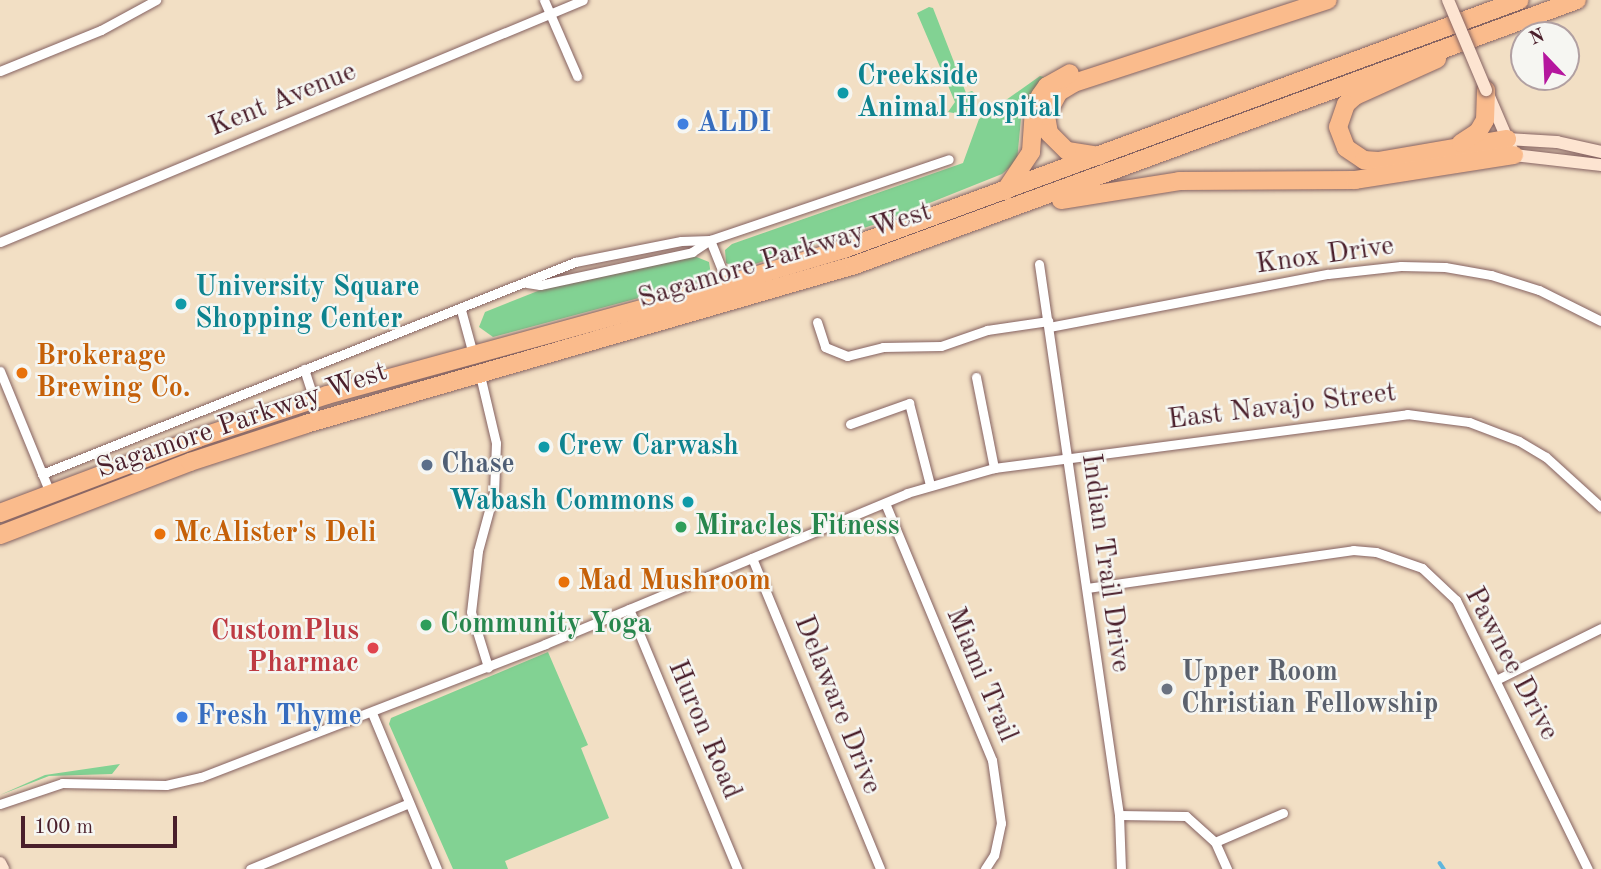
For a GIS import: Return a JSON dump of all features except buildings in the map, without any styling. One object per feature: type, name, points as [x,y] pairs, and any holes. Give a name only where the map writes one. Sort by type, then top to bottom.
[{"type":"highway","points":[[1005,191],[1031,152],[1034,109],[1040,96],[1056,79],[1300,0]]},
{"type":"highway","points":[[1102,156],[1067,152],[1049,134],[1046,116],[1059,92],[1074,83],[1328,0]]},
{"type":"highway","name":"Sagamore Parkway West","points":[[0,513],[314,399],[728,285],[1005,191],[1520,0]]},
{"type":"highway","name":"Sagamore Parkway West","points":[[0,535],[203,458],[855,265],[1013,209],[1478,33],[1577,0]]},
{"type":"highway","points":[[1478,33],[1416,70],[1355,96],[1341,115],[1338,127],[1346,148],[1364,160],[1451,148],[1511,147]]},
{"type":"highway","points":[[1451,148],[1478,132],[1487,107],[1486,90]]},
{"type":"highway","points":[[1013,209],[1134,185],[1355,180],[1511,147]]},
{"type":"main road","points":[[1448,0],[1511,147]]},
{"type":"main road","points":[[1511,147],[1557,142],[1601,152]]},
{"type":"main road","points":[[1511,147],[1601,165]]},
{"type":"main road","points":[[0,863],[3,869]]},
{"type":"street","points":[[0,71],[101,30],[156,0]]},
{"type":"street","points":[[544,0],[577,76]]},
{"type":"street","name":"Kent Avenue","points":[[0,242],[583,0]]},
{"type":"street","points":[[527,283],[540,285],[675,257],[710,240],[949,159]]},
{"type":"street","points":[[43,474],[304,369],[461,310],[575,261],[681,241],[710,240]]},
{"type":"street","points":[[710,240],[728,285]]},
{"type":"street","name":"Indian Trail Drive","points":[[1039,264],[1118,815],[1121,869]]},
{"type":"street","name":"Knox Drive","points":[[817,322],[830,352],[847,356],[883,347],[941,346],[987,330],[1048,324],[1328,274],[1401,266],[1491,275],[1539,290],[1601,321]]},
{"type":"street","points":[[461,310],[494,427],[494,492],[478,551],[471,612],[488,667]]},
{"type":"street","points":[[304,369],[314,399]]},
{"type":"street","points":[[0,371],[50,493]]},
{"type":"street","points":[[976,377],[994,468]]},
{"type":"street","points":[[850,424],[909,403],[930,485]]},
{"type":"street","name":"East Navajo Street","points":[[0,804],[62,783],[166,785],[201,778],[488,667],[930,485],[994,468],[1378,414],[1442,416],[1491,429],[1546,457],[1601,507]]},
{"type":"street","name":"Miami Trail","points":[[885,503],[992,760],[1001,823],[994,855],[985,869]]},
{"type":"street","name":"Pawnee Drive","points":[[1087,588],[1353,550],[1376,552],[1422,568],[1440,582],[1456,600],[1498,679],[1588,869]]},
{"type":"street","name":"Delaware Drive","points":[[752,558],[880,869]]},
{"type":"street","name":"Huron Road","points":[[629,609],[737,869]]},
{"type":"street","points":[[1498,679],[1601,628]]},
{"type":"street","points":[[372,713],[437,869]]},
{"type":"street","points":[[250,869],[409,803]]},
{"type":"street","points":[[1215,842],[1283,813]]},
{"type":"street","points":[[1118,815],[1186,816],[1215,842],[1227,869]]},
{"type":"street","points":[[274,859],[278,869]]},
{"type":"green space","points":[[929,7],[933,8],[966,93],[972,91],[977,95],[965,115],[948,112],[955,102],[917,13]]},
{"type":"green space","points":[[1040,76],[1044,77],[1022,108],[1017,161],[1002,174],[882,222],[740,269],[726,263],[725,250],[732,244],[963,163],[979,119]]},
{"type":"green space","points":[[694,256],[709,262],[711,275],[706,280],[493,337],[479,327],[485,312],[553,285]]},
{"type":"green space","points":[[548,652],[588,745],[581,748],[609,818],[505,861],[508,869],[453,869],[389,724],[391,718]]},
{"type":"green space","points":[[120,764],[112,774],[49,776],[0,795],[45,775]]},
{"type":"waterway","points":[[1440,863],[1444,869]]},
{"type":"place","name":"Creekside Animal Hospital","points":[[843,93]]},
{"type":"place","name":"ALDI","points":[[683,124]]},
{"type":"place","name":"University Square Shopping Center","points":[[181,304]]},
{"type":"place","name":"Brokerage Brewing Co.","points":[[22,373]]},
{"type":"place","name":"Crew Carwash","points":[[544,447]]},
{"type":"place","name":"Chase","points":[[427,465]]},
{"type":"place","name":"Wabash Commons","points":[[688,502]]},
{"type":"place","name":"Miracles Fitness","points":[[681,527]]},
{"type":"place","name":"McAlister's Deli","points":[[160,534]]},
{"type":"place","name":"Mad Mushroom","points":[[564,582]]},
{"type":"place","name":"Community Yoga","points":[[426,625]]},
{"type":"place","name":"CustomPlus Pharmac","points":[[373,648]]},
{"type":"place","name":"Upper Room Christian Fellowship","points":[[1167,689]]},
{"type":"place","name":"Fresh Thyme","points":[[182,717]]}]
